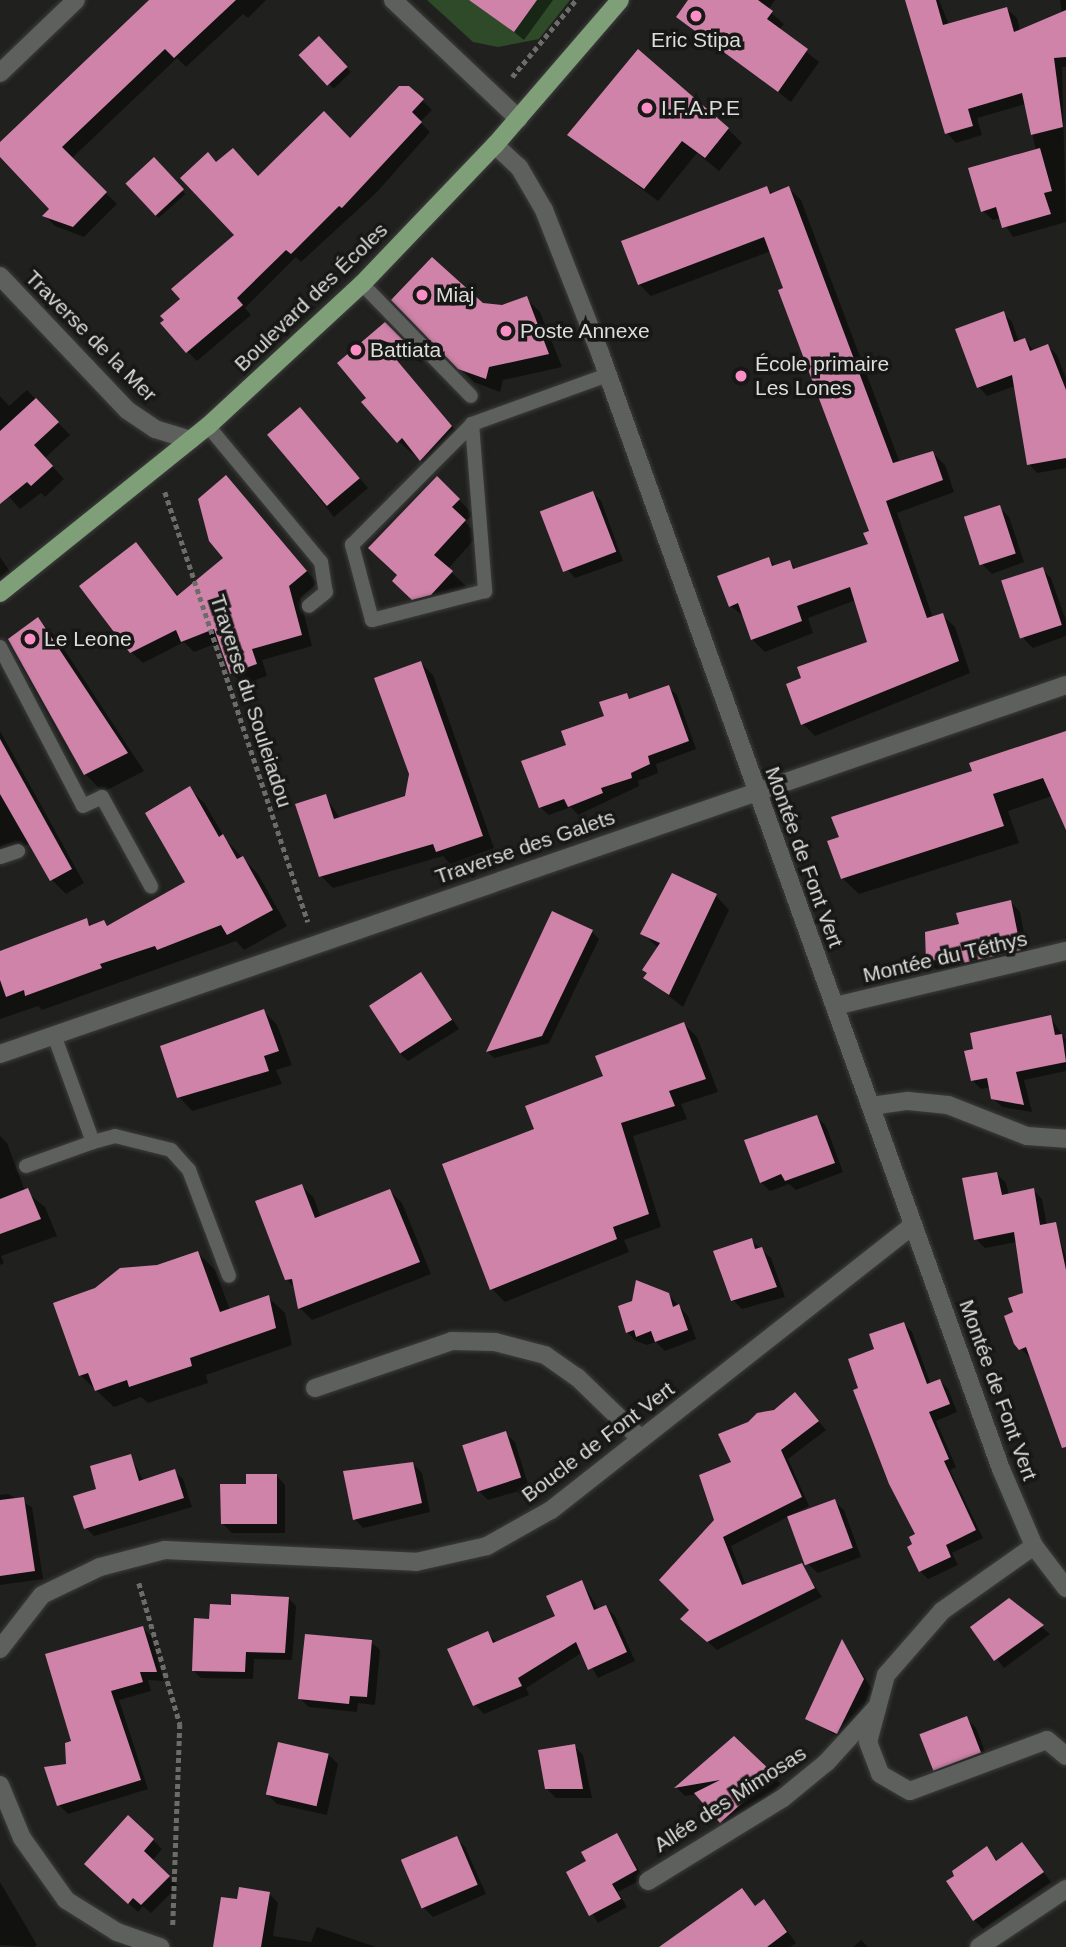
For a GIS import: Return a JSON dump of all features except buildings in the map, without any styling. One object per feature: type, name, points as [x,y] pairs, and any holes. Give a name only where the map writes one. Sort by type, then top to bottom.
[{"type":"main road","name":"Boulevard des Écoles","points":[[0,593],[208,426],[362,284],[519,119],[620,0]]},
{"type":"street","points":[[0,72],[76,0]]},
{"type":"street","points":[[393,0],[519,119]]},
{"type":"street","name":"Montée de Font Vert","points":[[495,145],[519,167],[544,210],[607,375],[756,793],[1034,1546],[1066,1588]]},
{"type":"street","name":"Traverse de la Mer","points":[[0,276],[127,410],[155,429],[190,440]]},
{"type":"street","name":"Traverse des Galets","points":[[0,1055],[315,943],[1066,685]]},
{"type":"street","name":"Montée du Téthys","points":[[835,1006],[1066,951]]},
{"type":"street","points":[[872,1106],[908,1101],[947,1105],[1027,1136],[1066,1139]]},
{"type":"street","name":"Boucle de Font Vert","points":[[0,1649],[42,1595],[100,1567],[165,1550],[416,1562],[487,1546],[551,1510],[914,1225]]},
{"type":"street","points":[[315,1388],[452,1341],[495,1342],[545,1355],[577,1377],[641,1438]]},
{"type":"street","name":"Allée des Mimosas","points":[[648,1881],[783,1798],[827,1762],[877,1707],[886,1675],[942,1611],[1034,1546]]},
{"type":"street","points":[[877,1707],[868,1742],[880,1774],[910,1791],[1047,1740],[1066,1756]]},
{"type":"street","points":[[0,1785],[22,1838],[66,1900],[117,1932],[160,1947]]},
{"type":"street","points":[[979,1947],[1066,1889]]},
{"type":"lane","points":[[362,284],[471,396]]},
{"type":"lane","points":[[472,424],[485,591],[373,620],[352,545],[472,424],[607,375]]},
{"type":"lane","points":[[208,426],[321,562],[326,592],[309,606]]},
{"type":"lane","points":[[0,647],[83,806],[102,797],[151,886]]},
{"type":"lane","points":[[0,857],[18,851]]},
{"type":"lane","points":[[54,1035],[93,1142]]},
{"type":"lane","points":[[26,1166],[115,1136],[171,1150],[189,1170],[229,1276]]},
{"type":"path","points":[[495,96],[576,0]]},
{"type":"path","name":"Traverse du Souleiadou","points":[[152,471],[163,489],[315,943]]},
{"type":"path","points":[[132,1559],[180,1724],[173,1933]]},
{"type":"green space","points":[[427,0],[570,0],[539,39],[498,47],[473,42]]},
{"type":"place","name":"Eric Stipa","points":[[696,16]]},
{"type":"place","name":"I.F.A.P.E","points":[[647,108]]},
{"type":"place","name":"Miaj","points":[[422,295]]},
{"type":"place","name":"Poste Annexe","points":[[506,331]]},
{"type":"place","name":"Battiata","points":[[356,350]]},
{"type":"place","name":"École primaire Les Lones","points":[[741,376]]},
{"type":"place","name":"Le Leone","points":[[30,639]]}]
